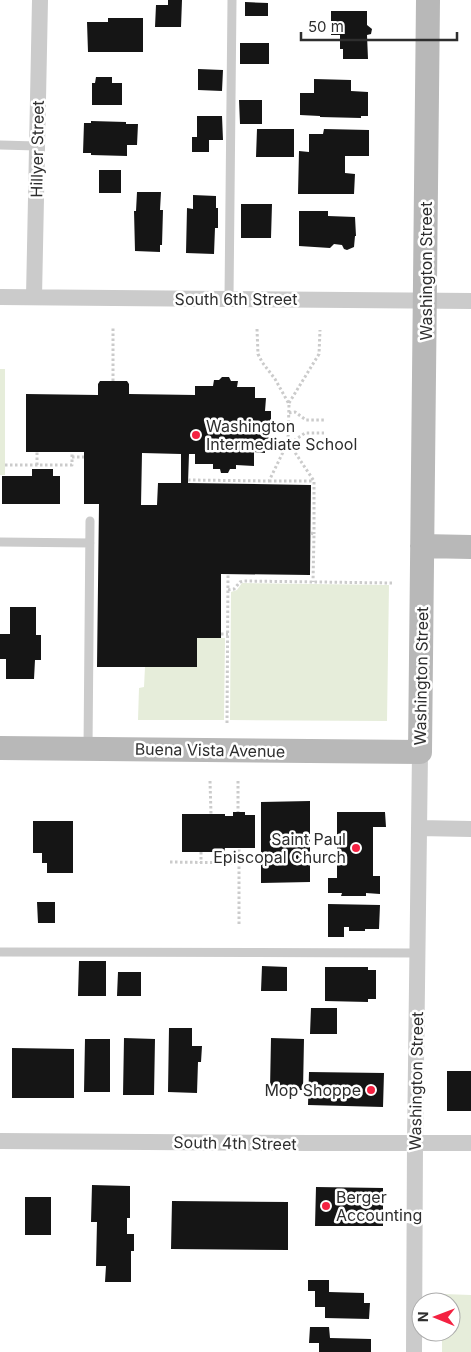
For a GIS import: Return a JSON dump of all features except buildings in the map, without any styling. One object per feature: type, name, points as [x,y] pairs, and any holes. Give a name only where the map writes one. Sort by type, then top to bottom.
[{"type":"street","name":"Hillyer Street","points":[[34,297],[40,0]]},
{"type":"street","name":"Washington Street","points":[[414,1352],[428,0]]},
{"type":"street","name":"South 6th Street","points":[[0,297],[471,301]]},
{"type":"street","points":[[422,546],[471,547]]},
{"type":"street","name":"Buena Vista Avenue","points":[[0,748],[420,752]]},
{"type":"street","points":[[419,828],[471,828]]},
{"type":"street","name":"South 4th Street","points":[[0,1141],[471,1142]]},
{"type":"lane","points":[[229,298],[232,0]]},
{"type":"lane","points":[[0,145],[37,146]]},
{"type":"lane","points":[[88,748],[90,521]]},
{"type":"lane","points":[[0,542],[90,543]]},
{"type":"lane","points":[[0,952],[418,953]]},
{"type":"path","points":[[113,381],[114,328]]},
{"type":"path","points":[[257,330],[258,354],[289,404],[289,441],[269,481]]},
{"type":"path","points":[[289,404],[319,354],[320,330]]},
{"type":"path","points":[[289,413],[295,412],[306,420],[324,420]]},
{"type":"path","points":[[271,426],[289,426]]},
{"type":"path","points":[[289,441],[295,440],[305,433],[324,433]]},
{"type":"path","points":[[289,441],[314,481],[313,582]]},
{"type":"path","points":[[37,452],[37,465]]},
{"type":"path","points":[[5,464],[72,465],[72,452]]},
{"type":"path","points":[[72,457],[84,457]]},
{"type":"path","points":[[188,480],[314,481]]},
{"type":"path","points":[[227,724],[228,574]]},
{"type":"path","points":[[228,590],[234,590],[240,582],[244,581],[392,583]]},
{"type":"path","points":[[221,634],[228,634]]},
{"type":"path","points":[[210,781],[210,814]]},
{"type":"path","points":[[238,781],[238,812]]},
{"type":"path","points":[[238,924],[239,848]]},
{"type":"path","points":[[201,852],[201,863]]},
{"type":"path","points":[[170,862],[239,863]]},
{"type":"green space","points":[[0,369],[5,369],[5,475],[0,475]]},
{"type":"green space","points":[[242,583],[389,585],[387,721],[230,720],[231,592],[237,590]]},
{"type":"green space","points":[[197,638],[225,638],[224,720],[138,720],[139,688],[144,687],[145,667],[197,667]]},
{"type":"green space","points":[[461,1295],[471,1295],[471,1352],[442,1352],[442,1342],[461,1342]]},
{"type":"place","name":"Washington Intermediate School","points":[[196,435]]},
{"type":"place","name":"Saint Paul Episcopal Church","points":[[356,848]]},
{"type":"place","name":"Mop Shoppe","points":[[371,1090]]},
{"type":"place","name":"Berger Accounting","points":[[326,1206]]}]
